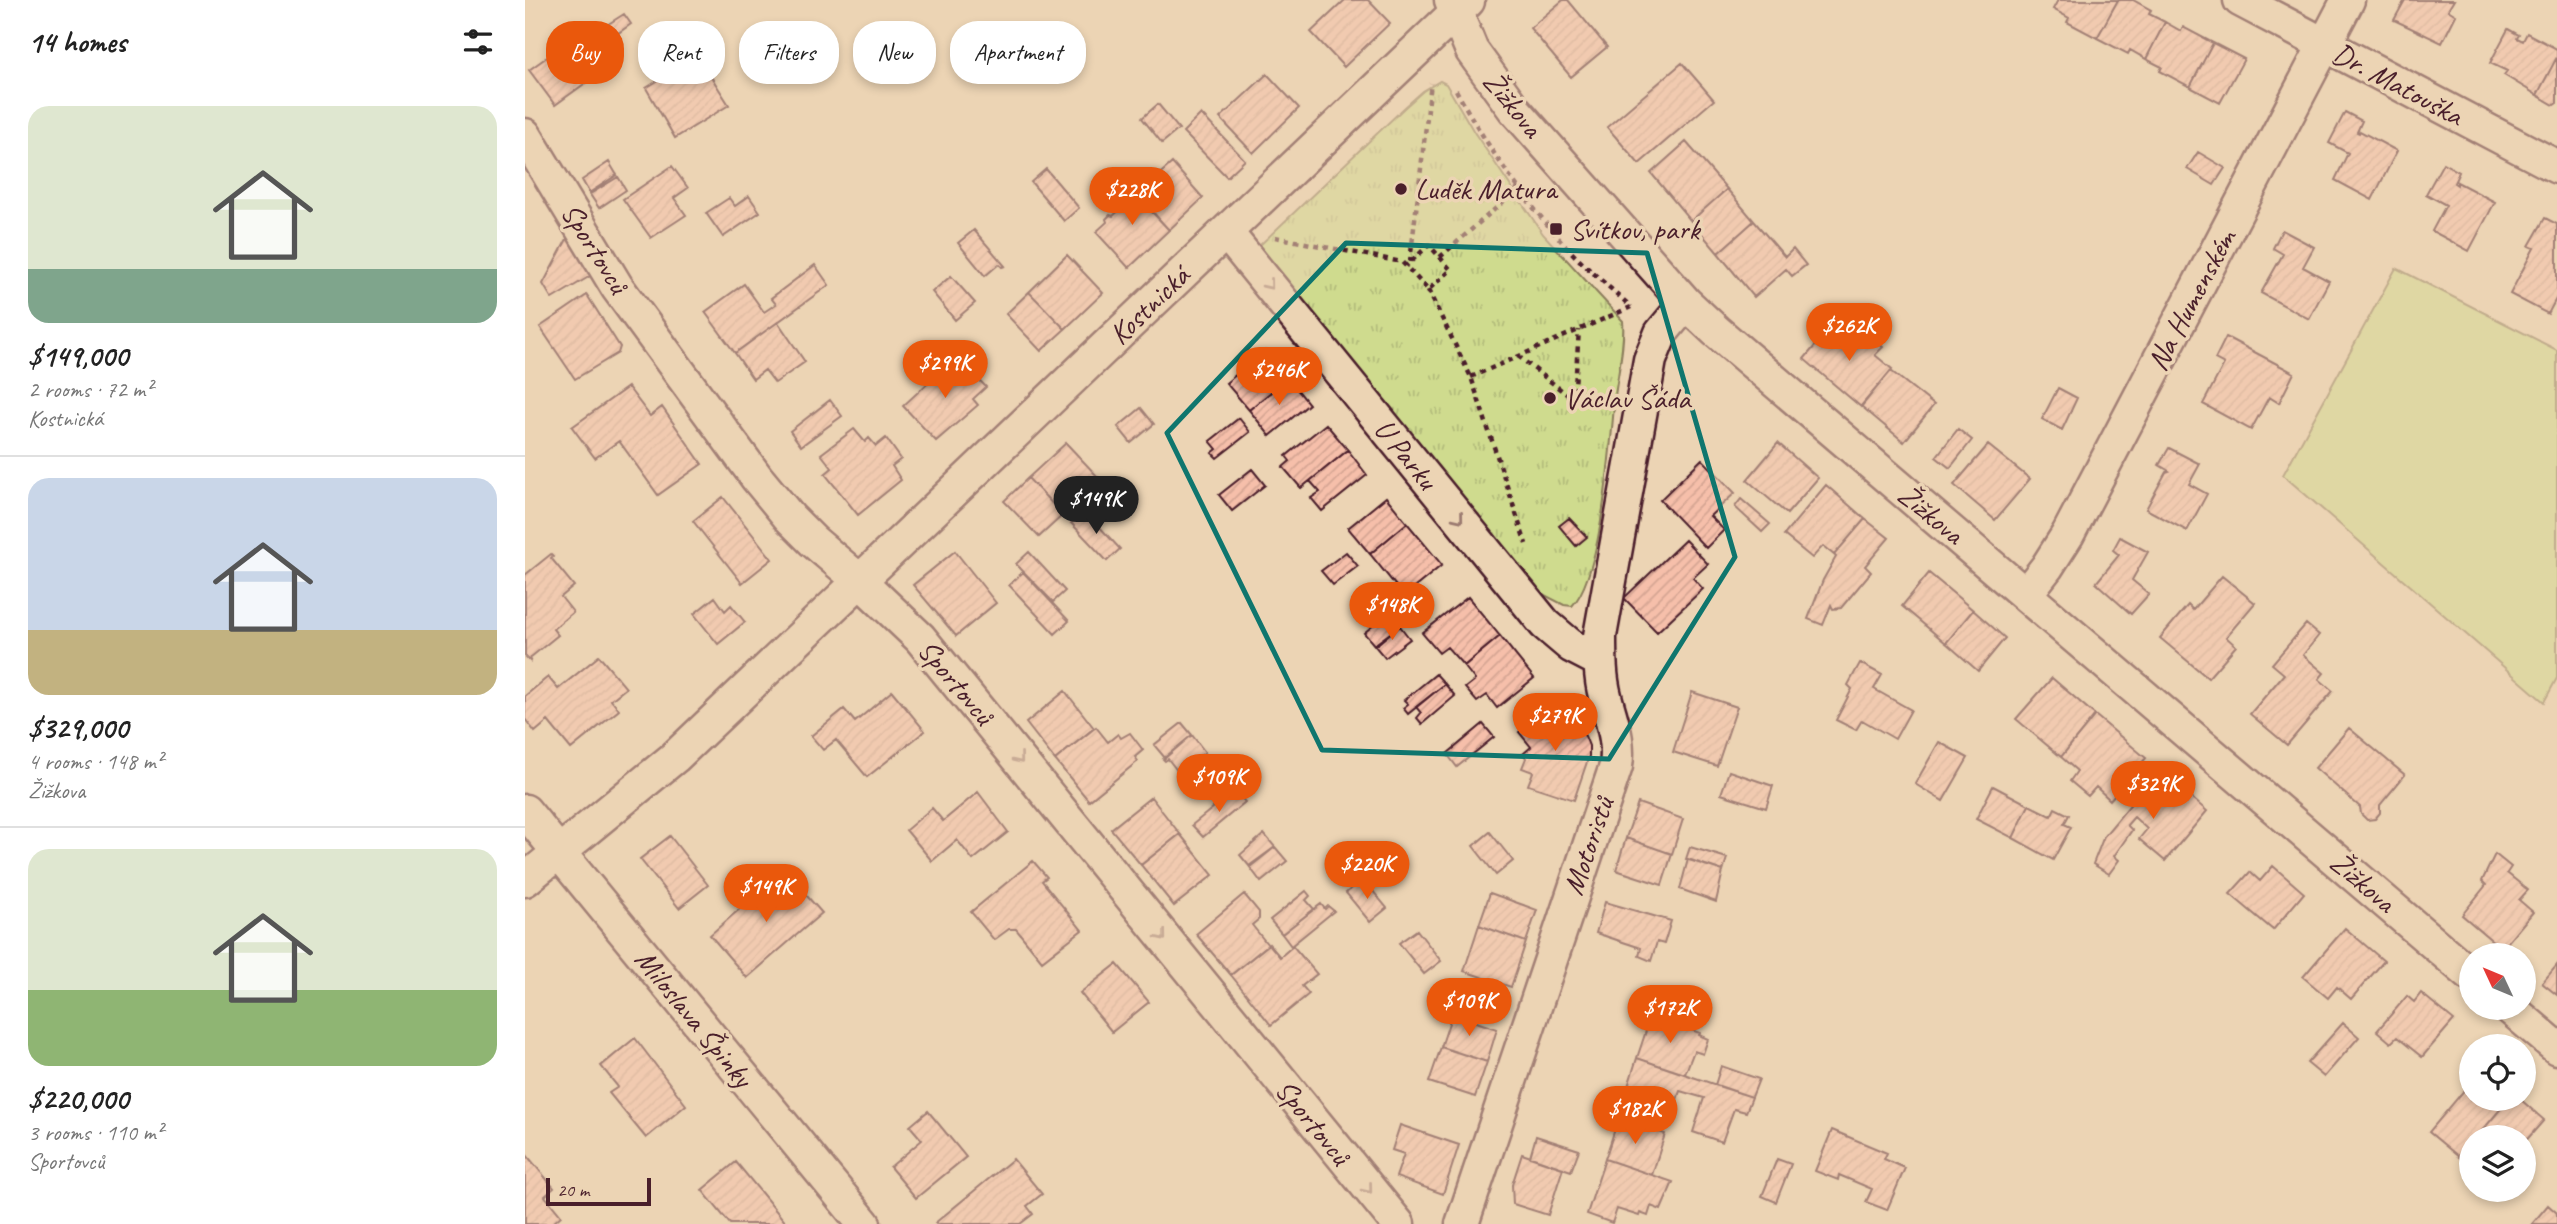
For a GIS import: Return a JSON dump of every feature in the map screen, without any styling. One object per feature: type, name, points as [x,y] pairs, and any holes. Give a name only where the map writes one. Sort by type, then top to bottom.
[{"type":"street","name":"Dr. Matouška","points":[[2239,0],[2557,167]]},
{"type":"street","name":"Na Humenském","points":[[2025,594],[2047,567],[2068,534],[2349,0]]},
{"type":"street","name":"Kostnická","points":[[525,880],[675,757],[1226,232],[1459,4]]},
{"type":"street","name":"Žižkova","points":[[1459,4],[1472,51],[1514,109],[1686,303],[2459,965]]},
{"type":"street","name":"Sportovců","points":[[525,135],[617,287],[741,457],[790,518],[927,646],[1398,1224]]},
{"type":"street","name":"U Parku","points":[[1226,232],[1545,624],[1571,646],[1600,661]]},
{"type":"street","name":"Motoristů","points":[[1462,1224],[1616,766],[1618,749],[1605,696],[1600,636],[1650,360],[1661,333],[1686,303]]},
{"type":"street","name":"Miloslava Špinky","points":[[525,811],[864,1224]]},
{"type":"street","points":[[2524,1020],[2557,1048]]},
{"type":"path","points":[[1408,265],[1432,72]]},
{"type":"path","points":[[1449,79],[1476,126],[1519,188],[1565,246],[1631,307],[1471,377]]},
{"type":"path","points":[[1440,257],[1519,188]]},
{"type":"path","points":[[1273,237],[1402,262],[1408,265],[1429,290],[1471,377],[1529,554]]},
{"type":"path","points":[[1408,265],[1429,245],[1451,270],[1429,290]]},
{"type":"path","points":[[1518,356],[1574,400],[1579,330]]},
{"type":"highlighted area","points":[[1346,243],[1647,253],[1735,557],[1609,759],[1322,750],[1167,433]]},
{"type":"green space","points":[[1440,81],[1446,84],[1474,132],[1543,234],[1623,321],[1622,349],[1598,538],[1583,590],[1572,606],[1564,605],[1527,586],[1268,271],[1259,246],[1404,108],[1423,91]]},
{"type":"green space","points":[[2396,268],[2557,350],[2557,678],[2544,702],[2283,475]]},
{"type":"building","points":[[1345,0],[1368,0],[1390,23],[1344,67],[1311,32]]},
{"type":"building","points":[[1563,0],[1568,0],[1607,47],[1571,77],[1530,28]]},
{"type":"building","points":[[2058,0],[2118,0],[2097,38],[2067,22],[2069,18],[2053,9]]},
{"type":"building","points":[[2118,0],[2133,0],[2151,10],[2149,14],[2165,22],[2146,59],[2130,50],[2128,54],[2097,38]]},
{"type":"building","points":[[2405,0],[2454,0],[2448,10],[2456,15],[2442,43],[2394,20]]},
{"type":"building","points":[[624,14],[631,24],[624,29],[624,21],[613,21]]},
{"type":"building","points":[[2165,22],[2181,31],[2183,27],[2213,43],[2190,87],[2160,71],[2162,67],[2146,59]]},
{"type":"building","points":[[2508,29],[2519,35],[2517,38],[2523,41],[2527,33],[2557,49],[2557,57],[2537,95],[2504,75],[2507,71],[2490,63]]},
{"type":"building","points":[[2213,43],[2244,59],[2220,103],[2190,87]]},
{"type":"building","points":[[2557,57],[2557,103],[2554,105],[2537,95]]},
{"type":"building","points":[[546,58],[546,84],[584,84],[555,105],[529,70]]},
{"type":"building","points":[[1682,63],[1714,100],[1639,164],[1607,127]]},
{"type":"building","points":[[1267,74],[1299,108],[1253,153],[1220,118]]},
{"type":"building","points":[[652,84],[716,84],[729,105],[675,138],[646,88]]},
{"type":"building","points":[[1158,104],[1179,129],[1162,143],[1142,118]]},
{"type":"building","points":[[2345,112],[2362,121],[2357,132],[2360,131],[2397,151],[2372,200],[2335,180],[2348,153],[2329,143]]},
{"type":"building","points":[[1201,114],[1245,160],[1227,177],[1183,132]]},
{"type":"building","points":[[1686,142],[1727,189],[1691,221],[1651,173]]},
{"type":"building","points":[[2198,152],[2225,168],[2214,185],[2187,169]]},
{"type":"building","points":[[609,162],[618,177],[590,194],[582,180]]},
{"type":"building","points":[[1172,163],[1203,198],[1169,230],[1136,195]]},
{"type":"building","points":[[2443,163],[2459,172],[2454,183],[2457,185],[2457,182],[2495,202],[2469,251],[2432,231],[2446,205],[2426,194]]},
{"type":"building","points":[[672,166],[688,188],[674,198],[686,215],[651,238],[623,199]]},
{"type":"building","points":[[1046,169],[1079,208],[1064,221],[1031,182]]},
{"type":"building","points":[[617,175],[626,190],[599,208],[589,193]]},
{"type":"building","points":[[1125,181],[1169,230],[1129,268],[1096,232],[1107,222],[1106,219],[1110,215],[1113,216],[1123,207],[1111,194]]},
{"type":"building","points":[[1727,189],[1754,221],[1718,253],[1691,221]]},
{"type":"building","points":[[749,196],[760,212],[723,237],[706,213],[729,198],[735,206]]},
{"type":"building","points":[[2545,218],[2557,224],[2557,297],[2548,314],[2510,294],[2534,248],[2529,246]]},
{"type":"building","points":[[1754,221],[1785,257],[1793,249],[1806,265],[1792,276],[1786,269],[1754,297],[1718,253]]},
{"type":"building","points":[[974,230],[1005,266],[999,264],[985,276],[958,243]]},
{"type":"building","points":[[2282,230],[2314,247],[2303,267],[2329,281],[2309,319],[2261,293],[2283,254],[2273,248]]},
{"type":"building","points":[[568,237],[592,275],[552,299],[543,284]]},
{"type":"building","points":[[1067,255],[1103,293],[1065,329],[1029,292]]},
{"type":"building","points":[[815,265],[829,285],[735,353],[705,312],[744,284],[764,312],[776,304],[771,298]]},
{"type":"building","points":[[951,276],[975,303],[955,320],[932,292]]},
{"type":"building","points":[[1029,292],[1065,329],[1041,351],[1006,314]]},
{"type":"building","points":[[587,295],[620,347],[618,353],[575,379],[540,327]]},
{"type":"building","points":[[1836,321],[1864,345],[1871,337],[1883,347],[1875,355],[1892,369],[1861,407],[1804,359]]},
{"type":"building","points":[[778,322],[805,362],[775,383],[765,370],[753,379],[735,353]]},
{"type":"building","points":[[2226,337],[2294,373],[2279,403],[2269,397],[2251,430],[2203,404],[2224,364],[2215,359]]},
{"type":"building","points":[[1265,351],[1288,378],[1249,410],[1226,383]]},
{"type":"building","points":[[961,361],[986,387],[973,399],[978,405],[936,441],[903,406],[944,368],[948,373]]},
{"type":"building","points":[[1891,371],[1934,405],[1904,442],[1861,406]]},
{"type":"building","points":[[1288,378],[1309,404],[1270,436],[1249,410]]},
{"type":"building","points":[[628,387],[650,416],[662,407],[702,464],[658,495],[619,441],[595,458],[572,427]]},
{"type":"building","points":[[2058,388],[2077,398],[2062,430],[2042,419]]},
{"type":"building","points":[[830,400],[842,416],[801,446],[790,431]]},
{"type":"building","points":[[1141,408],[1154,424],[1131,443],[1118,427]]},
{"type":"building","points":[[1239,418],[1250,432],[1217,458],[1212,453],[1217,449],[1210,441]]},
{"type":"building","points":[[1326,424],[1348,450],[1301,488],[1283,467],[1290,461],[1286,456]]},
{"type":"building","points":[[854,429],[865,442],[869,438],[876,446],[886,438],[901,459],[892,466],[901,480],[858,515],[825,474],[832,468],[821,454]]},
{"type":"building","points":[[1958,429],[1972,440],[1950,468],[1936,457]]},
{"type":"building","points":[[1066,443],[1116,496],[1093,520],[1084,511],[1079,515],[1071,507],[1063,515],[1028,478]]},
{"type":"building","points":[[1778,443],[1818,478],[1787,514],[1747,480]]},
{"type":"building","points":[[1988,445],[2030,479],[1995,520],[1954,485]]},
{"type":"building","points":[[2169,448],[2200,464],[2189,484],[2207,494],[2187,531],[2146,509],[2169,471],[2159,465]]},
{"type":"building","points":[[1348,450],[1367,475],[1322,511],[1311,498],[1320,492],[1310,481]]},
{"type":"building","points":[[1702,459],[1735,493],[1710,516],[1724,530],[1706,548],[1660,500]]},
{"type":"building","points":[[1252,469],[1265,485],[1232,511],[1219,495]]},
{"type":"building","points":[[1028,478],[1063,515],[1039,537],[1004,501]]},
{"type":"building","points":[[1826,485],[1865,519],[1834,555],[1823,546],[1812,558],[1784,535]]},
{"type":"building","points":[[723,497],[772,559],[742,583],[693,521]]},
{"type":"building","points":[[1386,497],[1407,523],[1370,554],[1348,528]]},
{"type":"building","points":[[1741,499],[1770,524],[1762,532],[1735,507]]},
{"type":"building","points":[[1085,511],[1120,549],[1107,561],[1071,523]]},
{"type":"building","points":[[1569,518],[1587,537],[1576,546],[1559,526]]},
{"type":"building","points":[[1865,519],[1889,538],[1865,566],[1871,572],[1841,608],[1833,609],[1831,605],[1823,625],[1808,619],[1823,580],[1836,557],[1834,555]]},
{"type":"building","points":[[1407,523],[1442,565],[1404,596],[1370,554]]},
{"type":"building","points":[[2120,537],[2148,552],[2132,580],[2149,594],[2131,614],[2096,583],[2119,555],[2113,550]]},
{"type":"building","points":[[1685,540],[1708,564],[1693,578],[1703,589],[1657,632],[1624,598]]},
{"type":"building","points":[[955,551],[996,603],[956,636],[913,585]]},
{"type":"building","points":[[1029,552],[1065,591],[1053,602],[1016,564]]},
{"type":"building","points":[[1346,552],[1358,566],[1333,585],[1321,571]]},
{"type":"building","points":[[551,554],[551,558],[574,586],[561,597],[573,612],[553,629],[558,635],[531,657],[530,661],[525,656],[525,575]]},
{"type":"building","points":[[1023,572],[1069,621],[1055,634],[1009,585]]},
{"type":"building","points":[[1929,573],[1973,610],[1946,643],[1902,606]]},
{"type":"building","points":[[2222,576],[2255,603],[2226,637],[2236,646],[2208,678],[2160,638],[2188,605],[2193,610]]},
{"type":"building","points":[[715,597],[725,611],[731,605],[745,622],[718,644],[694,614]]},
{"type":"building","points":[[1468,597],[1500,636],[1464,666],[1447,647],[1439,653],[1422,633]]},
{"type":"building","points":[[1392,610],[1404,622],[1375,646],[1364,633]]},
{"type":"building","points":[[1973,610],[2005,638],[1978,671],[1946,643]]},
{"type":"building","points":[[2306,624],[2319,635],[2303,655],[2324,673],[2319,679],[2333,691],[2287,745],[2250,714],[2284,674],[2272,664]]},
{"type":"building","points":[[1400,626],[1410,639],[1385,658],[1374,645]]},
{"type":"building","points":[[1500,636],[1534,678],[1497,708],[1487,695],[1477,702],[1465,688],[1475,680],[1464,666]]},
{"type":"building","points":[[599,656],[626,688],[611,700],[619,710],[571,749],[548,721],[535,732],[525,719],[525,696],[548,677],[558,689]]},
{"type":"building","points":[[1860,663],[1882,675],[1874,689],[1911,710],[1895,739],[1862,720],[1856,730],[1836,720],[1852,689],[1848,685]]},
{"type":"building","points":[[1436,674],[1445,684],[1408,714],[1403,708],[1408,704],[1404,700]]},
{"type":"building","points":[[2052,678],[2095,715],[2061,757],[2016,719]]},
{"type":"building","points":[[1445,684],[1455,696],[1422,724],[1417,718],[1421,713],[1416,707]]},
{"type":"building","points":[[892,691],[925,731],[867,777],[836,740],[823,750],[811,736],[844,709],[855,722]]},
{"type":"building","points":[[1065,691],[1094,728],[1055,760],[1026,723]]},
{"type":"building","points":[[1692,692],[1737,707],[1717,766],[1673,752]]},
{"type":"building","points":[[1554,701],[1585,736],[1589,746],[1589,756],[1574,800],[1528,785],[1533,772],[1522,768],[1526,758],[1523,754],[1531,747],[1519,732]]},
{"type":"building","points":[[2095,715],[2146,758],[2110,800],[2096,787],[2088,796],[2070,781],[2077,771],[2061,757]]},
{"type":"building","points":[[1182,723],[1192,735],[1165,758],[1154,745]]},
{"type":"building","points":[[1483,724],[1494,737],[1457,767],[1447,754]]},
{"type":"building","points":[[1096,727],[1108,742],[1118,734],[1121,738],[1130,733],[1143,750],[1135,757],[1138,761],[1089,801],[1055,760]]},
{"type":"building","points":[[2349,728],[2405,775],[2380,805],[2380,813],[2375,819],[2367,820],[2361,814],[2360,807],[2315,768]]},
{"type":"building","points":[[1192,735],[1205,752],[1179,773],[1168,759],[1163,759]]},
{"type":"building","points":[[1939,742],[1968,758],[1943,801],[1915,784]]},
{"type":"building","points":[[2159,770],[2207,811],[2165,861],[2139,839],[2147,829],[2134,817],[2127,825],[2132,830],[2114,856],[2119,860],[2109,874],[2093,864],[2104,836]]},
{"type":"building","points":[[1729,771],[1773,786],[1766,808],[1721,794]]},
{"type":"building","points":[[1993,786],[2029,805],[2013,838],[1976,819]]},
{"type":"building","points":[[1235,790],[1245,802],[1203,837],[1192,825]]},
{"type":"building","points":[[978,792],[1008,832],[973,860],[957,840],[932,861],[906,830],[932,808],[943,821]]},
{"type":"building","points":[[1151,797],[1180,834],[1141,865],[1111,829]]},
{"type":"building","points":[[1638,803],[1683,819],[1672,854],[1626,838]]},
{"type":"building","points":[[2029,805],[2051,816],[2055,808],[2069,815],[2064,824],[2071,827],[2053,860],[2013,838]]},
{"type":"building","points":[[1490,832],[1513,861],[1496,875],[1473,846]]},
{"type":"building","points":[[1180,834],[1213,875],[1174,906],[1141,865]]},
{"type":"building","points":[[1264,834],[1275,847],[1250,867],[1240,855]]},
{"type":"building","points":[[670,836],[708,885],[679,908],[640,859]]},
{"type":"building","points":[[1626,838],[1672,854],[1662,885],[1616,870]]},
{"type":"building","points":[[1275,847],[1287,861],[1261,882],[1249,866]]},
{"type":"building","points":[[1690,847],[1727,858],[1723,871],[1686,859]]},
{"type":"building","points":[[2495,854],[2511,867],[2507,873],[2528,890],[2519,900],[2533,912],[2507,943],[2495,943],[2462,915],[2486,885],[2482,881]]},
{"type":"building","points":[[1688,859],[1723,871],[1716,902],[1680,889]]},
{"type":"building","points":[[1033,861],[1047,877],[1042,881],[1082,930],[1042,961],[1016,929],[1009,929],[994,940],[971,912]]},
{"type":"building","points":[[2273,866],[2304,893],[2273,930],[2230,894],[2250,872],[2260,881]]},
{"type":"building","points":[[784,870],[822,913],[747,978],[710,935]]},
{"type":"building","points":[[1363,879],[1387,908],[1370,922],[1346,893]]},
{"type":"building","points":[[1306,891],[1310,896],[1306,900],[1314,909],[1282,934],[1270,920]]},
{"type":"building","points":[[1490,893],[1537,910],[1526,942],[1479,925]]},
{"type":"building","points":[[1244,894],[1259,912],[1259,919],[1252,925],[1268,945],[1231,975],[1196,934]]},
{"type":"building","points":[[1605,902],[1671,921],[1664,944],[1657,942],[1651,961],[1639,956],[1641,948],[1596,933]]},
{"type":"building","points":[[1321,904],[1325,909],[1328,906],[1334,911],[1291,946],[1282,934]]},
{"type":"building","points":[[1479,925],[1526,942],[1511,987],[1464,971]]},
{"type":"building","points":[[2345,928],[2384,961],[2351,999],[2337,987],[2328,998],[2303,977]]},
{"type":"building","points":[[1417,930],[1441,961],[1424,974],[1399,943]]},
{"type":"building","points":[[1269,944],[1280,957],[1293,946],[1317,974],[1302,986],[1309,994],[1271,1025],[1231,975]]},
{"type":"building","points":[[1117,964],[1149,1002],[1112,1032],[1080,993]]},
{"type":"building","points":[[2557,965],[2557,995],[2542,983]]},
{"type":"building","points":[[2421,993],[2454,1020],[2422,1057],[2397,1037],[2391,1043],[2377,1031],[2407,996],[2414,1002]]},
{"type":"building","points":[[1452,1014],[1497,1029],[1487,1062],[1441,1047]]},
{"type":"building","points":[[1651,1016],[1700,1033],[1699,1035],[1708,1039],[1703,1054],[1694,1051],[1685,1074],[1637,1058]]},
{"type":"building","points":[[2343,1023],[2359,1037],[2324,1077],[2307,1063]]},
{"type":"building","points":[[635,1038],[686,1105],[646,1138],[609,1093],[618,1087],[601,1066]]},
{"type":"building","points":[[1441,1047],[1487,1062],[1475,1097],[1429,1082]]},
{"type":"building","points":[[1637,1058],[1752,1097],[1746,1112],[1734,1109],[1722,1142],[1693,1132],[1704,1098],[1680,1091],[1672,1115],[1624,1099]]},
{"type":"building","points":[[1721,1066],[1759,1079],[1752,1097],[1715,1085]]},
{"type":"building","points":[[2459,1096],[2459,1111],[2499,1111],[2487,1125],[2459,1125],[2459,1157],[2429,1132]]},
{"type":"building","points":[[928,1111],[966,1157],[916,1198],[890,1167],[922,1140],[910,1126]]},
{"type":"building","points":[[2499,1111],[2534,1111],[2544,1120],[2536,1129],[2536,1125],[2487,1125]]},
{"type":"building","points":[[1619,1117],[1665,1134],[1652,1175],[1605,1159]]},
{"type":"building","points":[[1400,1125],[1459,1145],[1443,1194],[1396,1177],[1404,1154],[1392,1150]]},
{"type":"building","points":[[1832,1130],[1887,1153],[1884,1159],[1905,1168],[1887,1210],[1866,1202],[1872,1189],[1839,1175],[1838,1180],[1815,1171]]},
{"type":"building","points":[[1536,1136],[1579,1150],[1571,1171],[1530,1157]]},
{"type":"building","points":[[525,1153],[554,1188],[545,1196],[561,1216],[552,1224],[525,1224]]},
{"type":"building","points":[[1522,1154],[1563,1168],[1548,1215],[1513,1204],[1512,1185]]},
{"type":"building","points":[[1013,1159],[1042,1194],[1027,1206],[1033,1214],[1020,1224],[935,1223]]},
{"type":"building","points":[[1605,1159],[1673,1182],[1661,1210],[1651,1206],[1648,1216],[1640,1213],[1639,1216],[1617,1209],[1612,1223],[1587,1214]]},
{"type":"building","points":[[1777,1159],[1791,1164],[1776,1202],[1762,1196]]},
{"type":"building","points":[[736,1162],[787,1224],[730,1224],[702,1190]]},
{"type":"building","points":[[2548,1205],[2557,1213],[2557,1224],[2532,1224]]},
{"type":"place","name":"Luděk Matura","points":[[1401,189]]},
{"type":"place","name":"Svítkov, park","points":[[1556,229]]},
{"type":"place","name":"Václav Šáda","points":[[1550,398]]}]
